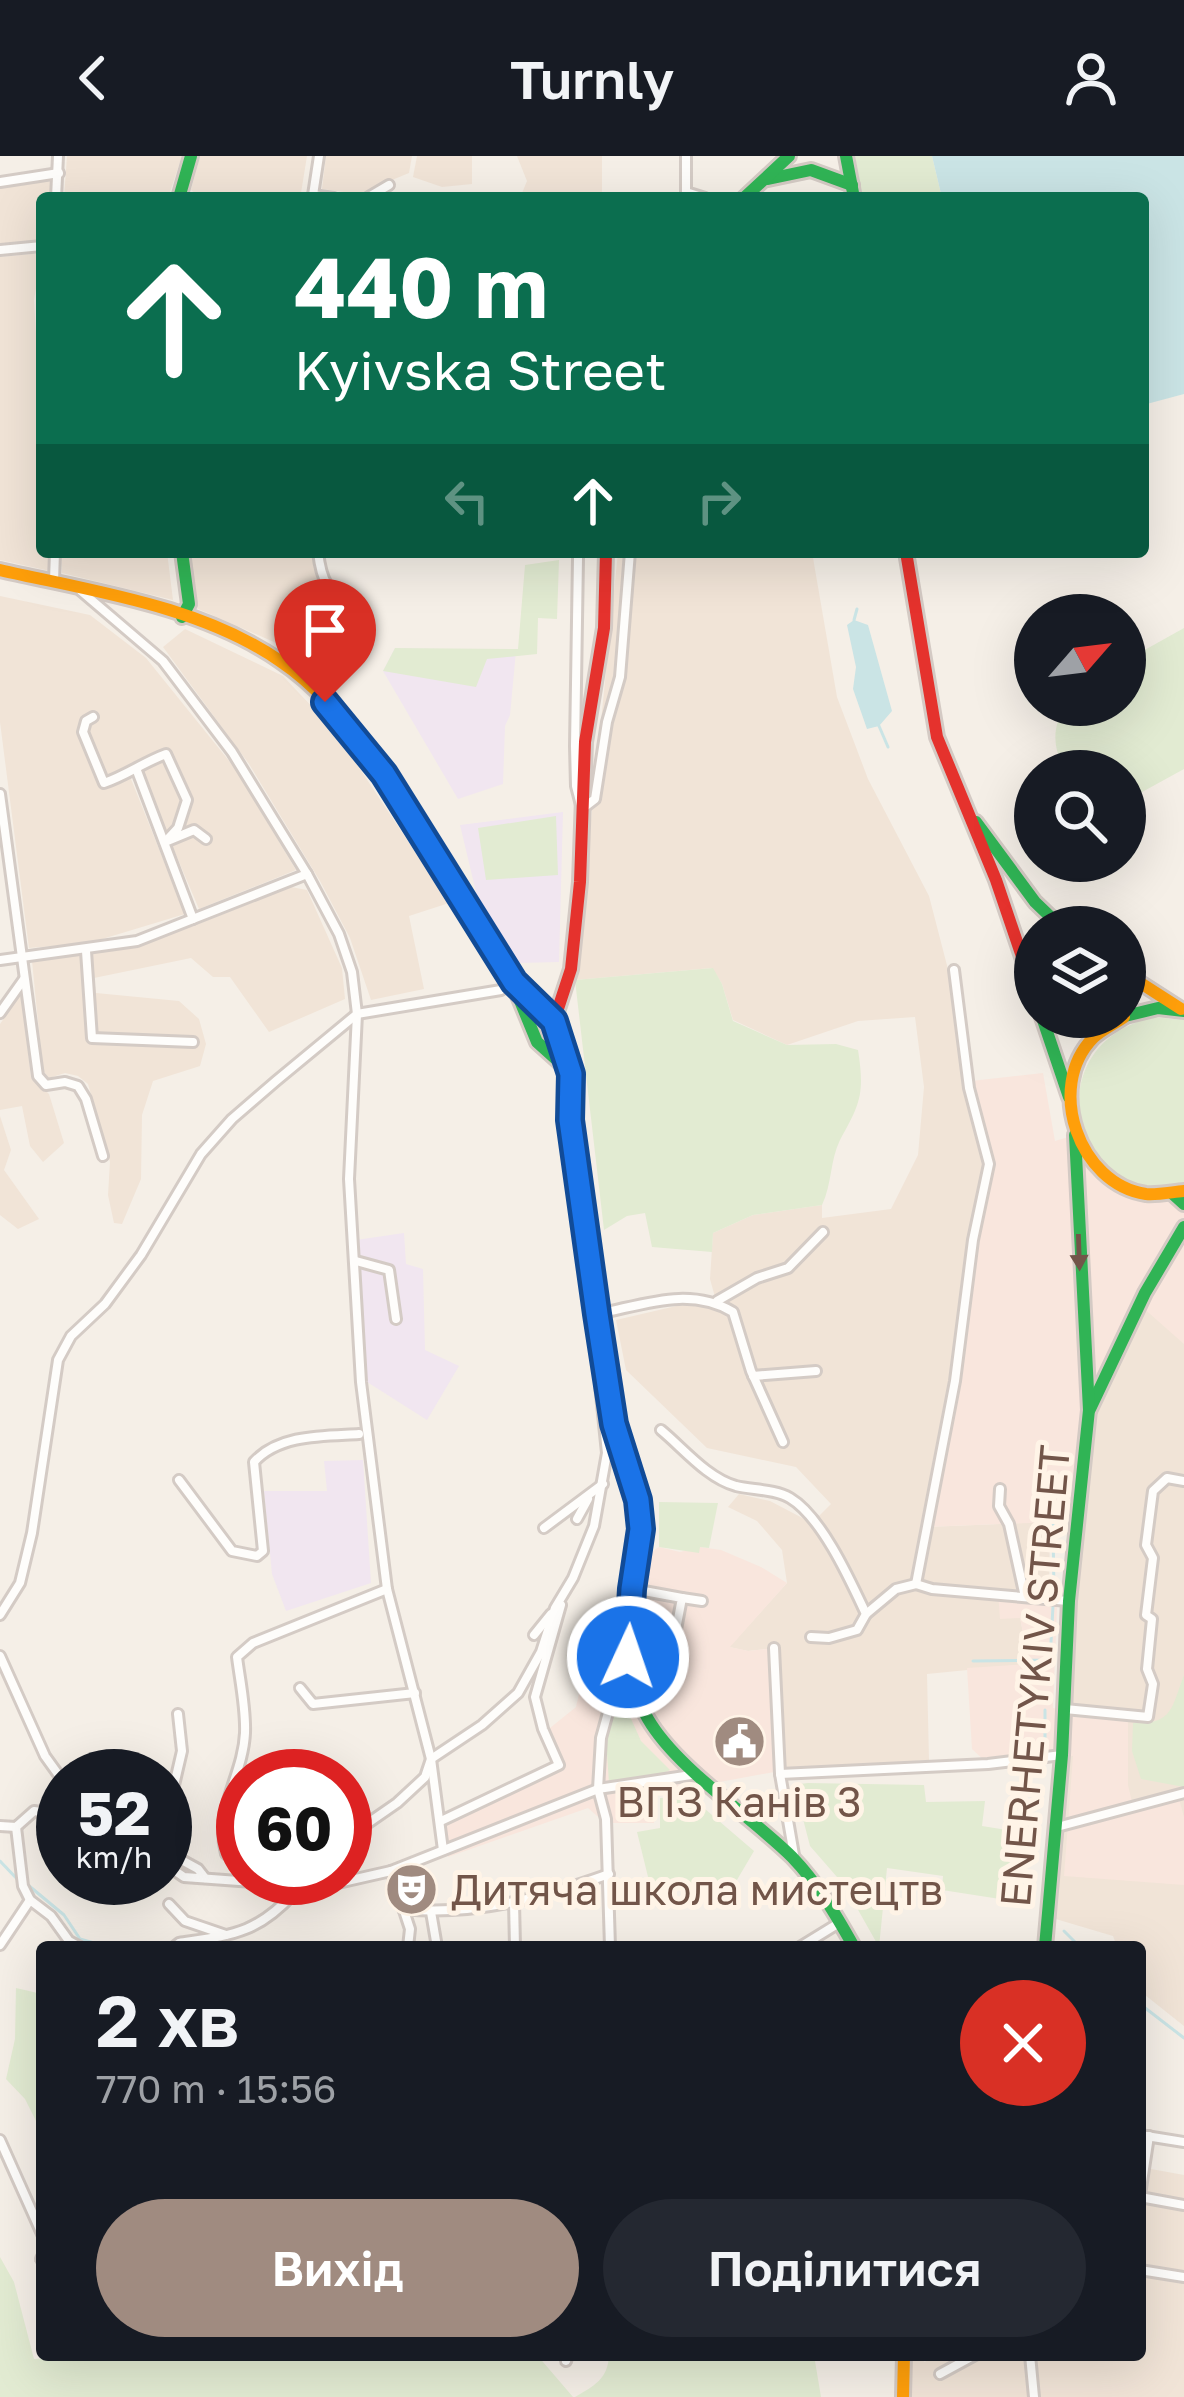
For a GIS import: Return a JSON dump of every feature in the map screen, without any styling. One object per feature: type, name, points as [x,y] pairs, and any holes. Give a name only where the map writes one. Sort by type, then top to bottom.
[{"type":"main road","points":[[184,192],[191,156]]},
{"type":"main road","points":[[751,192],[789,156]]},
{"type":"main road","points":[[846,156],[853,192]]},
{"type":"main road","points":[[768,178],[793,169],[822,169],[853,192]]},
{"type":"main road","points":[[182,617],[189,604],[183,558]]},
{"type":"main road","points":[[554,1021],[571,969],[585,742],[604,628],[606,558]]},
{"type":"main road","points":[[907,558],[938,737],[1014,933]]},
{"type":"main road","points":[[0,570],[182,617],[278,659],[301,676],[384,774],[514,982],[536,1045],[568,1070]]},
{"type":"main road","points":[[963,805],[1039,906]]},
{"type":"main road","points":[[514,982],[554,1021],[571,1074],[570,1120],[614,1424],[638,1500],[641,1529],[628,1657],[648,1720],[698,1774],[794,1859],[851,1941]]},
{"type":"main road","points":[[1146,987],[1184,1011]]},
{"type":"main road","points":[[1146,1011],[1184,1011]]},
{"type":"main road","points":[[1049,1038],[1069,1097]]},
{"type":"main road","points":[[1069,1097],[1082,1053],[1094,1038]]},
{"type":"main road","name":"ENERHETYKIV STREET","points":[[1046,1941],[1089,1410],[1069,1097]]},
{"type":"main road","points":[[1075,1135],[1105,1175],[1141,1192],[1180,1196]]},
{"type":"main road","name":"ENERHETYKIV STREET","points":[[1089,1410],[1184,1227]]},
{"type":"main road","points":[[903,2397],[904,2361]]},
{"type":"street","points":[[57,192],[58,156]]},
{"type":"street","points":[[313,192],[319,156]]},
{"type":"street","points":[[686,156],[686,192]]},
{"type":"street","points":[[0,182],[59,173]]},
{"type":"street","points":[[377,192],[389,185]]},
{"type":"street","points":[[0,250],[36,247]]},
{"type":"street","points":[[53,582],[55,558]]},
{"type":"street","points":[[320,558],[323,582],[339,598],[354,602]]},
{"type":"street","points":[[578,558],[575,766],[582,809],[595,799],[607,722],[620,677],[630,558]]},
{"type":"street","points":[[76,587],[163,661],[255,784],[339,934],[352,972],[357,1014],[349,1179],[361,1382],[387,1588],[431,1760],[443,1850]]},
{"type":"street","points":[[93,717],[86,721],[83,732],[104,783],[166,754],[187,800],[178,828],[165,842]]},
{"type":"street","points":[[136,771],[194,919]]},
{"type":"street","points":[[0,794],[38,1076],[46,1085],[78,1086],[103,1156]]},
{"type":"street","points":[[165,842],[194,830],[206,839]]},
{"type":"street","points":[[0,960],[136,941],[307,874]]},
{"type":"street","points":[[86,951],[92,1038],[193,1042]]},
{"type":"street","points":[[916,1584],[955,1382],[973,1240],[989,1164],[969,1088],[954,970]]},
{"type":"street","points":[[0,1013],[25,978]]},
{"type":"street","points":[[0,1615],[20,1583],[32,1533],[58,1360],[71,1336],[105,1304],[141,1255],[201,1154],[357,1014],[501,990],[514,982]]},
{"type":"street","points":[[716,1302],[757,1278],[788,1268],[823,1232]]},
{"type":"street","points":[[356,1262],[389,1270],[396,1319]]},
{"type":"street","points":[[597,1314],[676,1297],[716,1302],[733,1312],[753,1376],[783,1442]]},
{"type":"street","points":[[753,1376],[816,1371]]},
{"type":"street","points":[[534,1635],[562,1597],[594,1526],[607,1453],[600,1385],[606,1372]]},
{"type":"street","points":[[661,1430],[710,1473],[733,1485],[790,1498],[839,1558],[866,1614]]},
{"type":"street","points":[[178,1480],[232,1551],[256,1556],[263,1551],[254,1462],[263,1451],[303,1438],[359,1434]]},
{"type":"street","points":[[1065,1709],[1148,1717],[1153,1684],[1147,1669],[1152,1619],[1146,1615],[1154,1558],[1146,1545],[1153,1491],[1168,1478],[1184,1481]]},
{"type":"street","points":[[544,1528],[604,1483]]},
{"type":"street","points":[[1000,1489],[999,1506],[1010,1524],[1025,1597]]},
{"type":"street","points":[[577,1519],[591,1493]]},
{"type":"street","points":[[811,1637],[829,1638],[857,1630],[866,1614],[896,1589],[916,1584],[1070,1601]]},
{"type":"street","points":[[242,1749],[237,1657],[253,1643],[387,1588]]},
{"type":"street","points":[[632,1589],[702,1601]]},
{"type":"street","points":[[441,1821],[559,1765],[535,1697],[562,1597]]},
{"type":"street","points":[[674,1640],[682,1598]]},
{"type":"street","points":[[372,1820],[425,1777],[431,1760],[518,1693],[541,1652],[555,1608]]},
{"type":"street","points":[[774,1648],[780,1774],[794,1859]]},
{"type":"street","points":[[0,1656],[42,1749]]},
{"type":"street","points":[[610,1941],[606,1819],[598,1790],[601,1738],[628,1657]]},
{"type":"street","points":[[300,1688],[313,1704],[415,1694]]},
{"type":"street","points":[[178,1714],[182,1749]]},
{"type":"street","points":[[780,1774],[988,1764],[1062,1755]]},
{"type":"street","points":[[372,1875],[598,1790],[698,1774]]},
{"type":"street","points":[[1056,1827],[1184,1793]]},
{"type":"street","points":[[0,1826],[16,1827],[36,1811]]},
{"type":"street","points":[[16,1827],[22,1881],[30,1900],[51,1916],[69,1941]]},
{"type":"street","points":[[192,1866],[206,1880]]},
{"type":"street","points":[[391,1870],[410,1929],[409,1941]]},
{"type":"street","points":[[403,1909],[450,1913],[534,1899],[609,1874]]},
{"type":"street","points":[[192,1878],[216,1880]]},
{"type":"street","points":[[0,1945],[30,1900]]},
{"type":"street","points":[[514,1901],[515,1941]]},
{"type":"street","points":[[170,1905],[184,1921],[227,1936]]},
{"type":"street","points":[[193,1941],[257,1926],[281,1905]]},
{"type":"street","points":[[431,1912],[436,1941]]},
{"type":"street","points":[[810,1941],[840,1922]]},
{"type":"street","points":[[1146,2136],[1184,2142]]},
{"type":"street","points":[[0,2140],[36,2221]]},
{"type":"street","points":[[1146,2197],[1184,2205]]},
{"type":"street","points":[[1146,2271],[1184,2277]]},
{"type":"street","points":[[940,2374],[964,2361]]},
{"type":"street","points":[[1031,2361],[1034,2397]]},
{"type":"shaded area","points":[[67,156],[182,156],[170,192],[64,192]]},
{"type":"shaded area","points":[[200,156],[307,156],[301,192],[191,190]]},
{"type":"shaded area","points":[[326,156],[412,156],[409,173],[363,192],[322,189]]},
{"type":"shaded area","points":[[417,156],[472,156],[472,184],[442,187],[413,177]]},
{"type":"shaded area","points":[[517,156],[602,156],[602,192],[522,192],[527,181]]},
{"type":"shaded area","points":[[51,181],[50,192],[36,192],[36,241],[0,244],[0,188]]},
{"type":"shaded area","points":[[36,254],[36,558],[49,558],[50,571],[0,560],[0,257]]},
{"type":"shaded area","points":[[61,558],[168,558],[173,600],[62,573]]},
{"type":"shaded area","points":[[190,558],[325,558],[321,658],[310,667],[283,646],[196,608]]},
{"type":"shaded area","points":[[617,558],[813,558],[837,697],[868,779],[929,896],[989,1164],[955,1382],[926,1527],[1050,1522],[1049,1595],[999,1592],[1020,1617],[1029,1664],[927,1674],[929,1760],[785,1770],[774,1648],[729,1647],[787,1583],[782,1550],[757,1521],[728,1507],[739,1494],[770,1501],[812,1523],[831,1504],[796,1467],[707,1448],[626,1370],[616,1320],[715,1297],[710,1279],[713,1233],[753,1215],[822,1205],[822,1218],[891,1209],[918,1155],[924,1087],[915,1017],[858,1021],[787,1045],[733,1020],[712,968],[575,980]]},
{"type":"shaded area","points":[[0,596],[90,615],[146,658],[234,767],[296,870],[199,909],[137,763],[127,769],[185,914],[89,943],[29,948],[0,722]]},
{"type":"shaded area","points":[[185,629],[283,676],[334,730],[449,903],[409,916],[424,989],[371,1000],[350,938],[320,881],[249,764],[163,647]]},
{"type":"shaded area","points":[[395,648],[516,651],[505,726],[503,784],[458,799],[383,671]]},
{"type":"shaded area","points":[[563,812],[559,962],[519,963],[480,909],[460,825]]},
{"type":"shaded area","points":[[291,887],[307,890],[342,968],[345,999],[269,1032],[230,977],[213,977],[191,958],[94,978],[96,993],[179,1001],[199,1019],[206,1044],[200,1066],[153,1081],[142,1115],[141,1179],[122,1224],[114,1223],[108,1195],[110,1162],[88,1084],[65,1073],[49,1078],[43,1071],[32,961],[193,926]]},
{"type":"shaded area","points":[[21,994],[31,1077],[49,1094],[64,1143],[43,1162],[30,1146],[22,1106],[0,1110],[0,1024]]},
{"type":"shaded area","points":[[1043,1073],[1055,1141],[1075,1135],[1086,1155],[1141,1192],[1173,1194],[1184,1204],[1184,1344],[1141,1306],[1089,1410],[1078,1521],[925,1527],[955,1382],[973,1240],[989,1164],[971,1081]]},
{"type":"shaded area","points":[[0,1116],[11,1150],[4,1170],[39,1219],[18,1229],[0,1215]]},
{"type":"shaded area","points":[[404,1233],[406,1264],[423,1269],[425,1350],[459,1366],[427,1420],[364,1380],[356,1240]]},
{"type":"shaded area","points":[[1184,1240],[1184,2026],[1146,1996],[1146,1941],[1115,1941],[1113,1936],[1049,1917],[1089,1410],[1145,1293]]},
{"type":"shaded area","points":[[363,1460],[371,1583],[286,1611],[272,1574],[264,1491],[327,1491],[324,1461]]},
{"type":"shaded area","points":[[659,1547],[680,1552],[700,1547],[721,1550],[787,1583],[730,1647],[774,1648],[785,1770],[654,1794],[654,1823],[605,1823],[588,1808],[448,1857],[445,1822],[556,1771],[540,1736],[576,1707],[587,1659],[616,1665],[631,1635],[648,1554]]},
{"type":"shaded area","points":[[998,1592],[1049,1595],[1057,1608],[1053,1708],[1128,1716],[1132,1802],[1178,1795],[1184,1817],[1184,1885],[1064,1876],[1073,1756],[988,1764],[972,1749],[967,1668],[1029,1664],[1020,1618],[1000,1619]]},
{"type":"shaded area","points":[[1146,2168],[1184,2175],[1184,2397],[903,2397],[904,2361],[1146,2361]]},
{"type":"green space","points":[[855,156],[932,156],[941,192],[860,192]]},
{"type":"green space","points":[[559,560],[557,619],[538,618],[537,654],[487,659],[476,687],[383,671],[395,648],[518,649],[525,565]]},
{"type":"green space","points":[[1184,628],[1184,769],[1146,790],[1146,750],[1057,750],[1055,738],[1057,726],[1146,726],[1146,649]]},
{"type":"green space","points":[[556,816],[558,875],[486,880],[478,828]]},
{"type":"green space","points":[[713,968],[733,1021],[787,1045],[836,1044],[858,1050],[859,1098],[837,1148],[822,1205],[753,1215],[713,1233],[712,1252],[652,1247],[645,1213],[627,1216],[604,1230],[575,980]]},
{"type":"green space","points":[[1146,1020],[1184,1020],[1184,1184],[1147,1186],[1116,1174],[1094,1151],[1082,1122],[1080,1091],[1090,1060],[1110,1038],[1146,1038]]},
{"type":"green space","points":[[659,1502],[718,1503],[709,1548],[700,1547],[699,1553],[659,1547]]},
{"type":"green space","points":[[1184,1675],[1184,1787],[1141,1779],[1132,1751],[1133,1723],[1156,1721],[1169,1712]]},
{"type":"green space","points":[[624,1703],[641,1741],[670,1770],[654,1778],[609,1782],[606,1740],[614,1708]]},
{"type":"green space","points":[[800,1784],[924,1785],[926,1802],[985,1801],[982,1826],[1039,1835],[1038,1846],[1009,1863],[1000,1899],[942,1890],[943,1876],[887,1868],[880,1941],[876,1941],[844,1885],[810,1846],[796,1792]]},
{"type":"green space","points":[[691,1797],[754,1851],[731,1890],[650,1885],[637,1832],[660,1828],[660,1798]]},
{"type":"green space","points":[[16,1988],[36,1993],[36,2121],[25,2099],[6,2079],[15,2039]]},
{"type":"green space","points":[[0,2257],[14,2282],[36,2361],[542,2361],[573,2397],[0,2397]]},
{"type":"green space","points":[[815,2361],[821,2397],[575,2397],[603,2376],[608,2363]]},
{"type":"water","points":[[932,156],[1184,156],[1184,394],[1149,403],[1149,192],[941,192]]},
{"type":"water","points":[[854,620],[868,625],[892,711],[879,726],[867,729],[853,689],[856,667],[847,625]]},
{"type":"waterway","points":[[854,620],[857,609]]},
{"type":"waterway","points":[[879,726],[888,747]]},
{"type":"waterway","points":[[1053,1525],[1054,1595]]},
{"type":"waterway","points":[[973,1661],[1050,1660],[1053,1606]]},
{"type":"waterway","points":[[1045,1710],[1045,1750]]},
{"type":"waterway","points":[[0,1861],[19,1881]]},
{"type":"waterway","points":[[28,1885],[87,1941]]},
{"type":"waterway","points":[[1064,1931],[1074,1941]]},
{"type":"waterway","points":[[1146,2009],[1184,2038]]},
{"type":"waterway","points":[[909,2397],[910,2375]]},
{"type":"traffic: fast","points":[[181,192],[191,156]]},
{"type":"traffic: fast","points":[[750,192],[789,156]]},
{"type":"traffic: fast","points":[[846,156],[853,192]]},
{"type":"traffic: fast","points":[[768,179],[811,170],[852,185]]},
{"type":"traffic: fast","points":[[182,617],[189,604],[183,558]]},
{"type":"traffic: fast","points":[[370,753],[509,974],[537,1042],[567,1069]]},
{"type":"traffic: fast","points":[[976,822],[1039,906]]},
{"type":"traffic: fast","points":[[514,982],[555,1029],[567,1058],[570,1120],[595,1306],[616,1431],[641,1517],[629,1650],[637,1697],[677,1756],[801,1867],[850,1941]]},
{"type":"traffic: fast","points":[[1146,1011],[1184,1011]]},
{"type":"traffic: fast","points":[[1049,1038],[1069,1097]]},
{"type":"traffic: fast","points":[[1046,1941],[1062,1755],[1069,1601],[1089,1410],[1075,1135]]},
{"type":"traffic: fast","points":[[1173,1194],[1184,1204]]},
{"type":"traffic: fast","points":[[1090,1409],[1145,1293],[1184,1227]]},
{"type":"traffic: slow","points":[[0,570],[145,603],[249,642],[306,681],[370,753]]},
{"type":"traffic: slow","points":[[1146,986],[1181,1009]]},
{"type":"traffic: slow","points":[[1093,1038],[1079,1058],[1072,1082],[1076,1131],[1087,1153],[1123,1186],[1146,1194],[1184,1191]]},
{"type":"traffic: slow","points":[[903,2397],[904,2361]]},
{"type":"traffic: jam","points":[[554,1021],[571,969],[580,882],[585,742],[604,628],[606,558]]},
{"type":"traffic: jam","points":[[907,558],[937,737],[1014,933]]},
{"type":"place","name":"ВПЗ Канів 3","points":[[739,1742]]},
{"type":"place","name":"Дитяча школа мистецтв","points":[[412,1889]]},
{"type":"route","points":[[325,702],[384,774],[514,982],[554,1021],[571,1074],[570,1120],[597,1314],[614,1424],[638,1500],[641,1529],[628,1657]]}]
